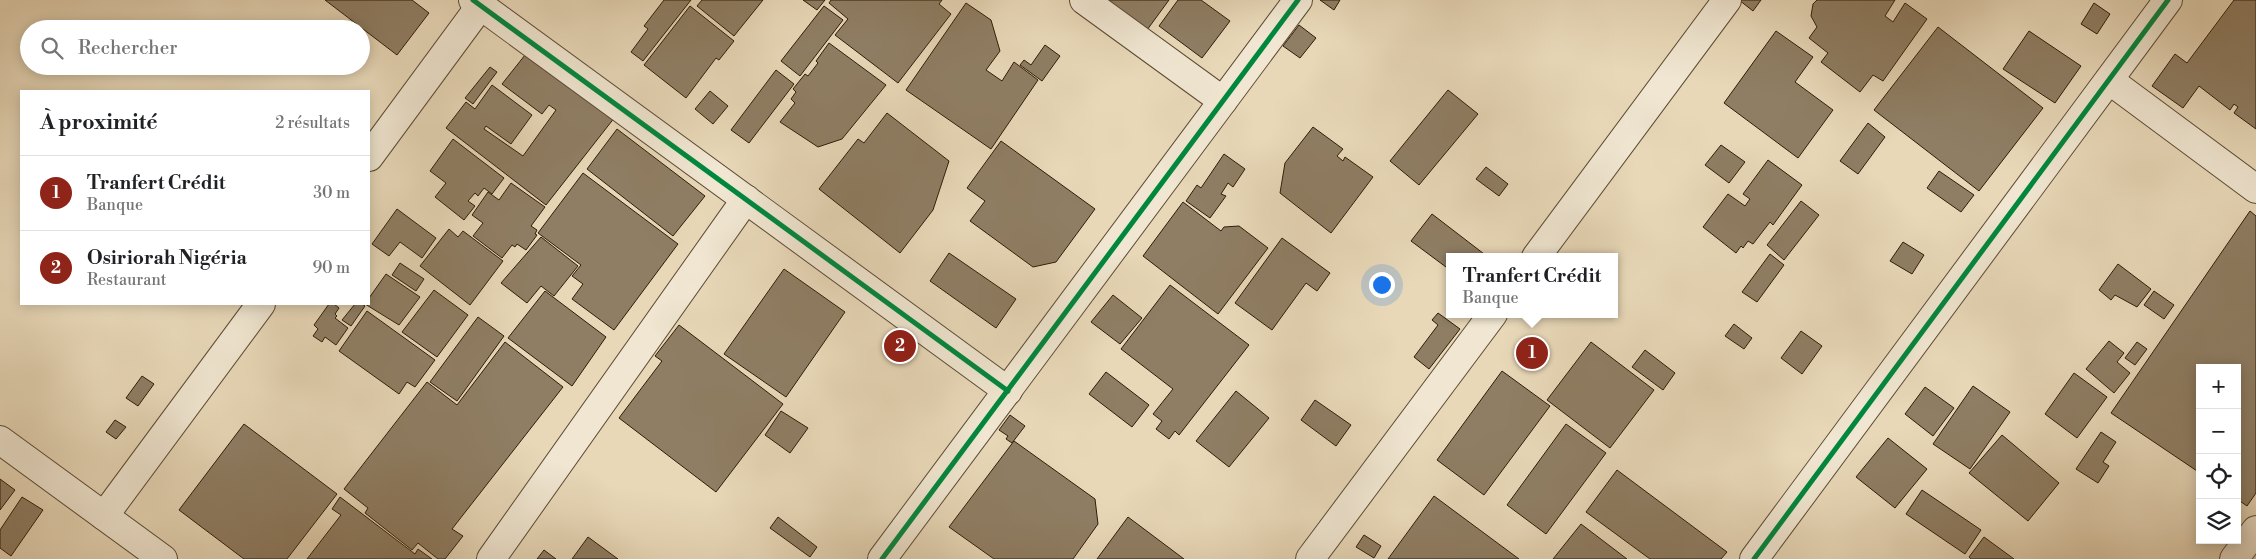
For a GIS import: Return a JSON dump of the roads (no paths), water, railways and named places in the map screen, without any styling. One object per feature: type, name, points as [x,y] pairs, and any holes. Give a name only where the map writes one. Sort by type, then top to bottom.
[{"type":"street","points":[[1084,0],[1223,101]]},
{"type":"street","points":[[882,559],[1298,0]]},
{"type":"street","points":[[1539,253],[1727,0]]},
{"type":"street","points":[[1754,559],[2168,0]]},
{"type":"street","points":[[370,156],[477,3],[1008,391]]},
{"type":"street","points":[[2109,80],[2256,189]]},
{"type":"street","points":[[491,559],[746,199]]},
{"type":"street","points":[[104,516],[260,305]]},
{"type":"street","points":[[1310,559],[1490,318]]},
{"type":"street","points":[[0,440],[163,559]]},
{"type":"street","points":[[2234,559],[2256,530]]},
{"type":"place","name":"Osiriorah Nigéria","points":[[900,346]]},
{"type":"place","name":"Tranfert Crédit","points":[[1532,353]]}]
